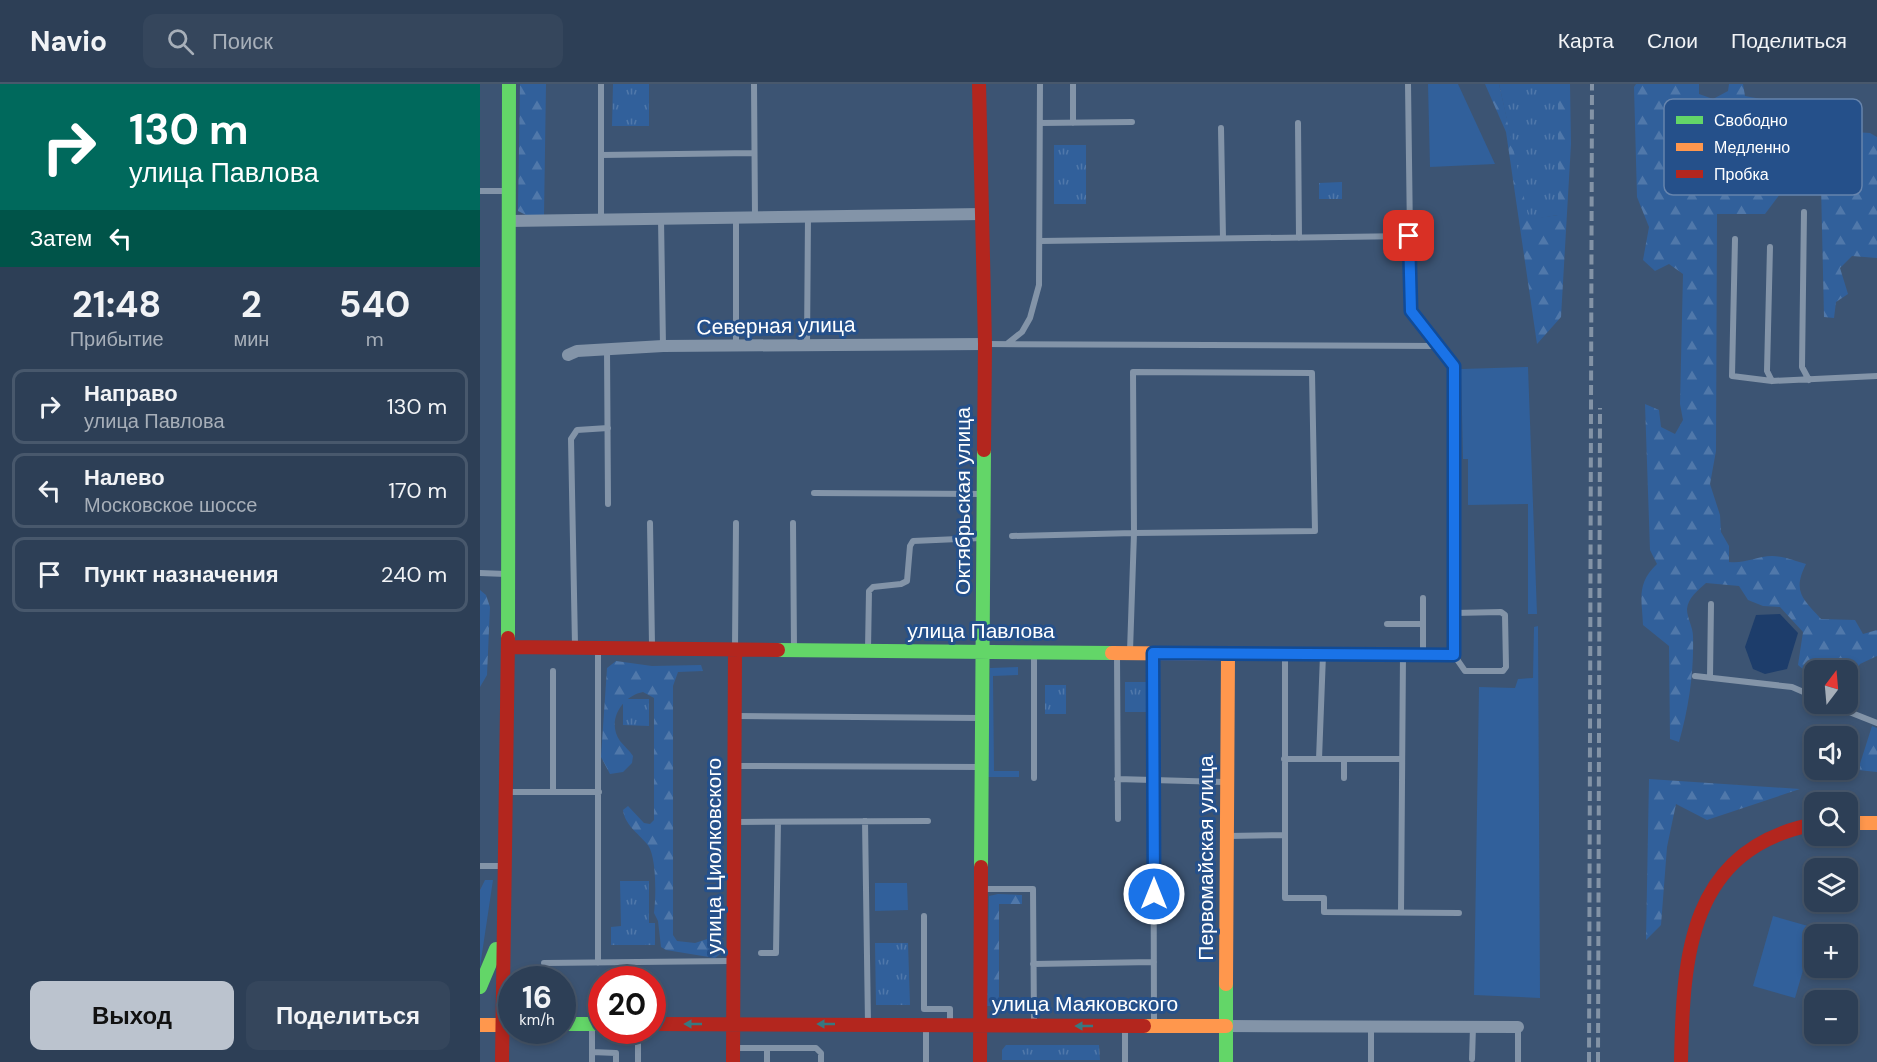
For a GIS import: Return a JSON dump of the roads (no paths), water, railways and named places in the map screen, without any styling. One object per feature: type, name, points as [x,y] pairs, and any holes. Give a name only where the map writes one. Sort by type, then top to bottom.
[{"type":"street","points":[[504,966],[502,921],[509,574],[509,84]]},
{"type":"street","name":"Октябрьская улица","points":[[979,84],[985,344],[980,1062]]},
{"type":"street","points":[[509,220],[982,214]]},
{"type":"street","name":"Северная улица","points":[[568,355],[577,351],[663,346],[985,344]]},
{"type":"street","name":"улица Павлова","points":[[508,647],[1454,655]]},
{"type":"street","name":"улица Циолковского","points":[[733,1055],[735,650]]},
{"type":"street","name":"Первомайская улица","points":[[1226,1062],[1228,654]]},
{"type":"street","points":[[1858,823],[1877,823]]},
{"type":"street","points":[[1681,1062],[1684,969],[1693,927],[1710,891],[1735,863],[1752,850],[1787,831],[1804,827]]},
{"type":"street","points":[[480,987],[494,958],[502,921]]},
{"type":"street","name":"улица Маяковского","points":[[666,1024],[1518,1027]]},
{"type":"street","points":[[480,1025],[498,1025]]},
{"type":"street","points":[[502,1062],[504,1044]]},
{"type":"lane","points":[[601,84],[601,219]]},
{"type":"lane","points":[[754,84],[754,217]]},
{"type":"lane","points":[[1007,343],[1022,332],[1036,301],[1040,241],[1040,84]]},
{"type":"lane","points":[[1073,84],[1073,123]]},
{"type":"lane","points":[[1408,84],[1411,311],[1454,366],[1454,613],[1454,655],[1465,671],[1498,671],[1506,667],[1504,613],[1454,613]]},
{"type":"lane","points":[[1040,123],[1132,122]]},
{"type":"lane","points":[[1298,123],[1299,238]]},
{"type":"lane","points":[[1221,128],[1223,238]]},
{"type":"lane","points":[[601,155],[754,153]]},
{"type":"lane","points":[[480,191],[509,191]]},
{"type":"lane","points":[[1804,212],[1802,367],[1809,380]]},
{"type":"lane","points":[[807,346],[808,216]]},
{"type":"lane","points":[[736,217],[736,346]]},
{"type":"lane","points":[[661,218],[663,346]]},
{"type":"lane","points":[[1040,241],[1409,236]]},
{"type":"lane","points":[[1735,239],[1732,376],[1772,381],[1877,376]]},
{"type":"lane","points":[[1770,247],[1767,371],[1772,381]]},
{"type":"lane","points":[[985,344],[1438,346]]},
{"type":"lane","points":[[608,349],[608,504]]},
{"type":"lane","points":[[1012,536],[1134,533],[1315,531],[1312,373],[1133,372],[1134,533],[1124,653],[1117,779],[1118,819]]},
{"type":"lane","points":[[576,648],[571,439],[576,430],[608,428]]},
{"type":"lane","points":[[814,493],[985,494]]},
{"type":"lane","points":[[650,523],[652,649]]},
{"type":"lane","points":[[735,650],[736,523]]},
{"type":"lane","points":[[793,523],[794,650]]},
{"type":"lane","points":[[868,651],[870,588],[905,583],[908,579],[910,546],[913,541],[985,538]]},
{"type":"lane","points":[[480,573],[509,574]]},
{"type":"lane","points":[[1423,598],[1423,655]]},
{"type":"lane","points":[[1710,677],[1711,604]]},
{"type":"lane","points":[[1387,624],[1423,624]]},
{"type":"lane","points":[[598,648],[598,963]]},
{"type":"lane","points":[[1034,652],[1034,778]]},
{"type":"lane","points":[[1153,653],[1154,1026]]},
{"type":"lane","points":[[1285,654],[1285,898],[1324,898],[1324,912],[1459,913]]},
{"type":"lane","points":[[1319,759],[1323,654]]},
{"type":"lane","points":[[1401,912],[1403,655]]},
{"type":"lane","points":[[553,671],[554,792]]},
{"type":"lane","points":[[1695,676],[1792,687],[1804,692]]},
{"type":"lane","points":[[1854,714],[1877,723]]},
{"type":"lane","points":[[736,716],[982,718]]},
{"type":"lane","points":[[1284,759],[1401,759]]},
{"type":"lane","points":[[1344,760],[1344,778]]},
{"type":"lane","points":[[736,766],[982,767]]},
{"type":"lane","points":[[1117,779],[1227,782]]},
{"type":"lane","points":[[506,792],[599,792]]},
{"type":"lane","points":[[865,821],[868,1025]]},
{"type":"lane","points":[[735,822],[928,821]]},
{"type":"lane","points":[[761,953],[776,953],[778,822]]},
{"type":"lane","points":[[1227,836],[1284,835]]},
{"type":"lane","points":[[480,866],[504,866]]},
{"type":"lane","points":[[982,889],[1033,889],[1034,1025]]},
{"type":"lane","points":[[924,916],[924,1009],[950,1009],[950,1025]]},
{"type":"lane","points":[[544,963],[735,961]]},
{"type":"lane","points":[[1034,964],[1154,962]]},
{"type":"lane","points":[[926,1025],[926,1062]]},
{"type":"lane","points":[[1125,1026],[1125,1062]]},
{"type":"lane","points":[[1371,1026],[1371,1062]]},
{"type":"lane","points":[[1472,1059],[1473,1027]]},
{"type":"lane","points":[[1518,1027],[1518,1062]]},
{"type":"lane","points":[[592,1062],[593,1044]]},
{"type":"lane","points":[[638,1044],[638,1062]]},
{"type":"lane","points":[[733,1055],[766,1048],[816,1048],[820,1050],[821,1062]]},
{"type":"lane","points":[[766,1048],[767,1062]]},
{"type":"lane","points":[[592,1052],[616,1053],[616,1062]]},
{"type":"railway","points":[[1589,1062],[1592,84]]},
{"type":"railway","points":[[1598,1062],[1600,408]]}]
